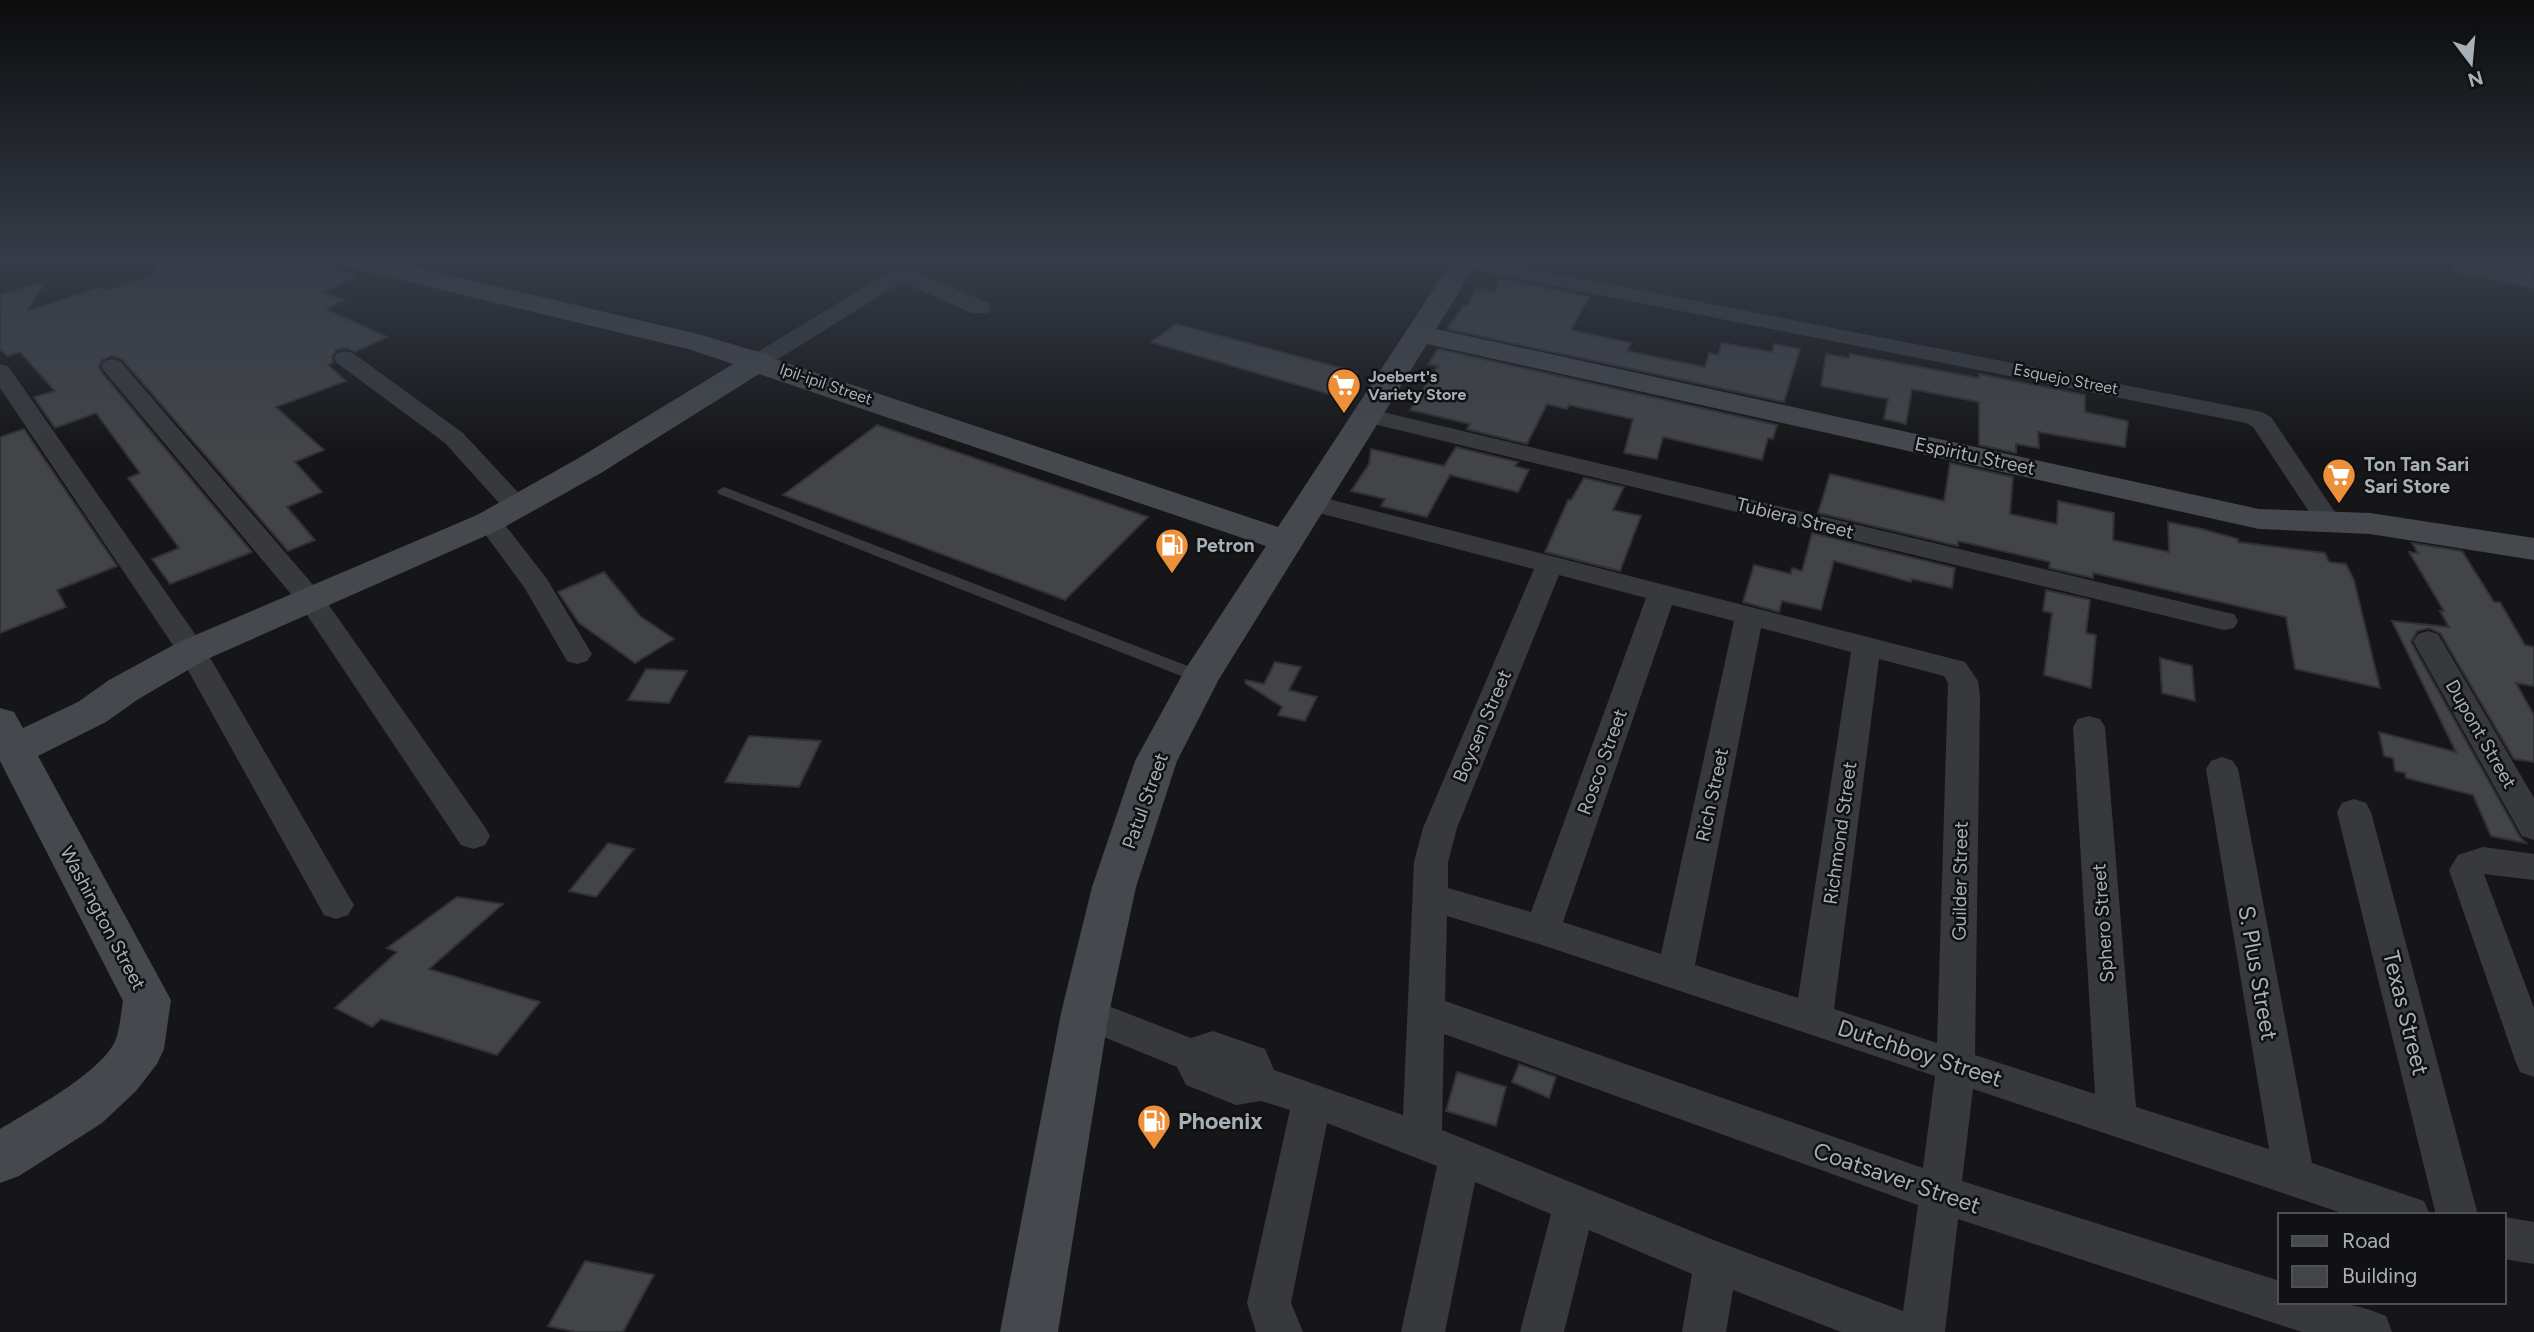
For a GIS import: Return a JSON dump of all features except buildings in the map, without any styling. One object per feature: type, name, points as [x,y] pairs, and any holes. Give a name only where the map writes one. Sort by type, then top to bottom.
[{"type":"main road","name":"Ipil-ipil Street","points":[[615,323],[759,361],[1286,541]]},
{"type":"main road","name":"Patul Street","points":[[1029,1332],[1085,1013],[1114,887],[1156,761],[1200,677],[1309,502],[1427,323]]},
{"type":"main road","name":"Espiritu Street","points":[[1421,334],[2259,519],[2328,521],[2436,531],[2534,549]]},
{"type":"main road","points":[[5,742],[92,712],[123,690],[192,651],[503,514],[589,466],[759,361]]},
{"type":"main road","name":"Washington Street","points":[[0,1158],[84,1106],[118,1075],[139,1049],[146,1000],[5,742]]},
{"type":"street","points":[[759,361],[820,323]]},
{"type":"street","name":"Esquejo Street","points":[[1775,323],[2253,417],[2262,422],[2328,521]]},
{"type":"street","points":[[345,358],[454,438],[503,514],[514,551],[541,589],[577,654]]},
{"type":"street","points":[[112,366],[311,600],[472,836]]},
{"type":"street","points":[[0,371],[192,651],[336,905]]},
{"type":"street","name":"Tubiera Street","points":[[1366,415],[2224,621]]},
{"type":"street","points":[[1309,502],[1866,648]]},
{"type":"street","name":"Boysen Street","points":[[1423,1332],[1441,1149],[1427,1011],[1431,862],[1440,828],[1550,564]]},
{"type":"street","name":"Rosco Street","points":[[1542,930],[1662,594]]},
{"type":"street","name":"Rich Street","points":[[1675,973],[1749,616]]},
{"type":"street","name":"Dupont Street","points":[[2428,640],[2534,827]]},
{"type":"street","name":"Guilder Street","points":[[1866,648],[1954,669],[1963,681],[1965,697],[1956,1064],[1923,1332]]},
{"type":"street","name":"Richmond Street","points":[[1814,1019],[1866,648]]},
{"type":"street","name":"Sphero Street","points":[[2089,727],[2117,1119]]},
{"type":"street","name":"S. Plus Street","points":[[2222,769],[2294,1177]]},
{"type":"street","name":"Texas Street","points":[[2354,811],[2456,1213]]},
{"type":"street","points":[[2534,867],[2483,860],[2470,864],[2466,870],[2534,1060]]},
{"type":"street","name":"Dutchboy Street","points":[[1430,897],[1542,930],[1956,1064],[2403,1213]]},
{"type":"street","name":"Coatsaver Street","points":[[1427,1011],[1941,1194],[2278,1302]]},
{"type":"street","points":[[1085,1013],[1191,1055],[1200,1073],[1236,1087],[1261,1083],[1312,1099],[1716,1262],[1899,1332]]},
{"type":"street","points":[[1281,1332],[1272,1318],[1269,1303],[1312,1099]]},
{"type":"street","points":[[1542,1332],[1575,1204]]},
{"type":"street","points":[[2506,1238],[2534,1242]]},
{"type":"street","points":[[1704,1332],[1716,1262]]},
{"type":"street","name":"Coatsaver Street","points":[[2283,1304],[2370,1332]]},
{"type":"lane","points":[[724,491],[1200,677]]},
{"type":"place","name":"Joebert's Variety Store","points":[[1344,415]]},
{"type":"place","name":"Ton Tan Sari Sari Store","points":[[2339,505]]},
{"type":"place","name":"Petron","points":[[1172,575]]},
{"type":"place","name":"Phoenix","points":[[1154,1151]]}]
